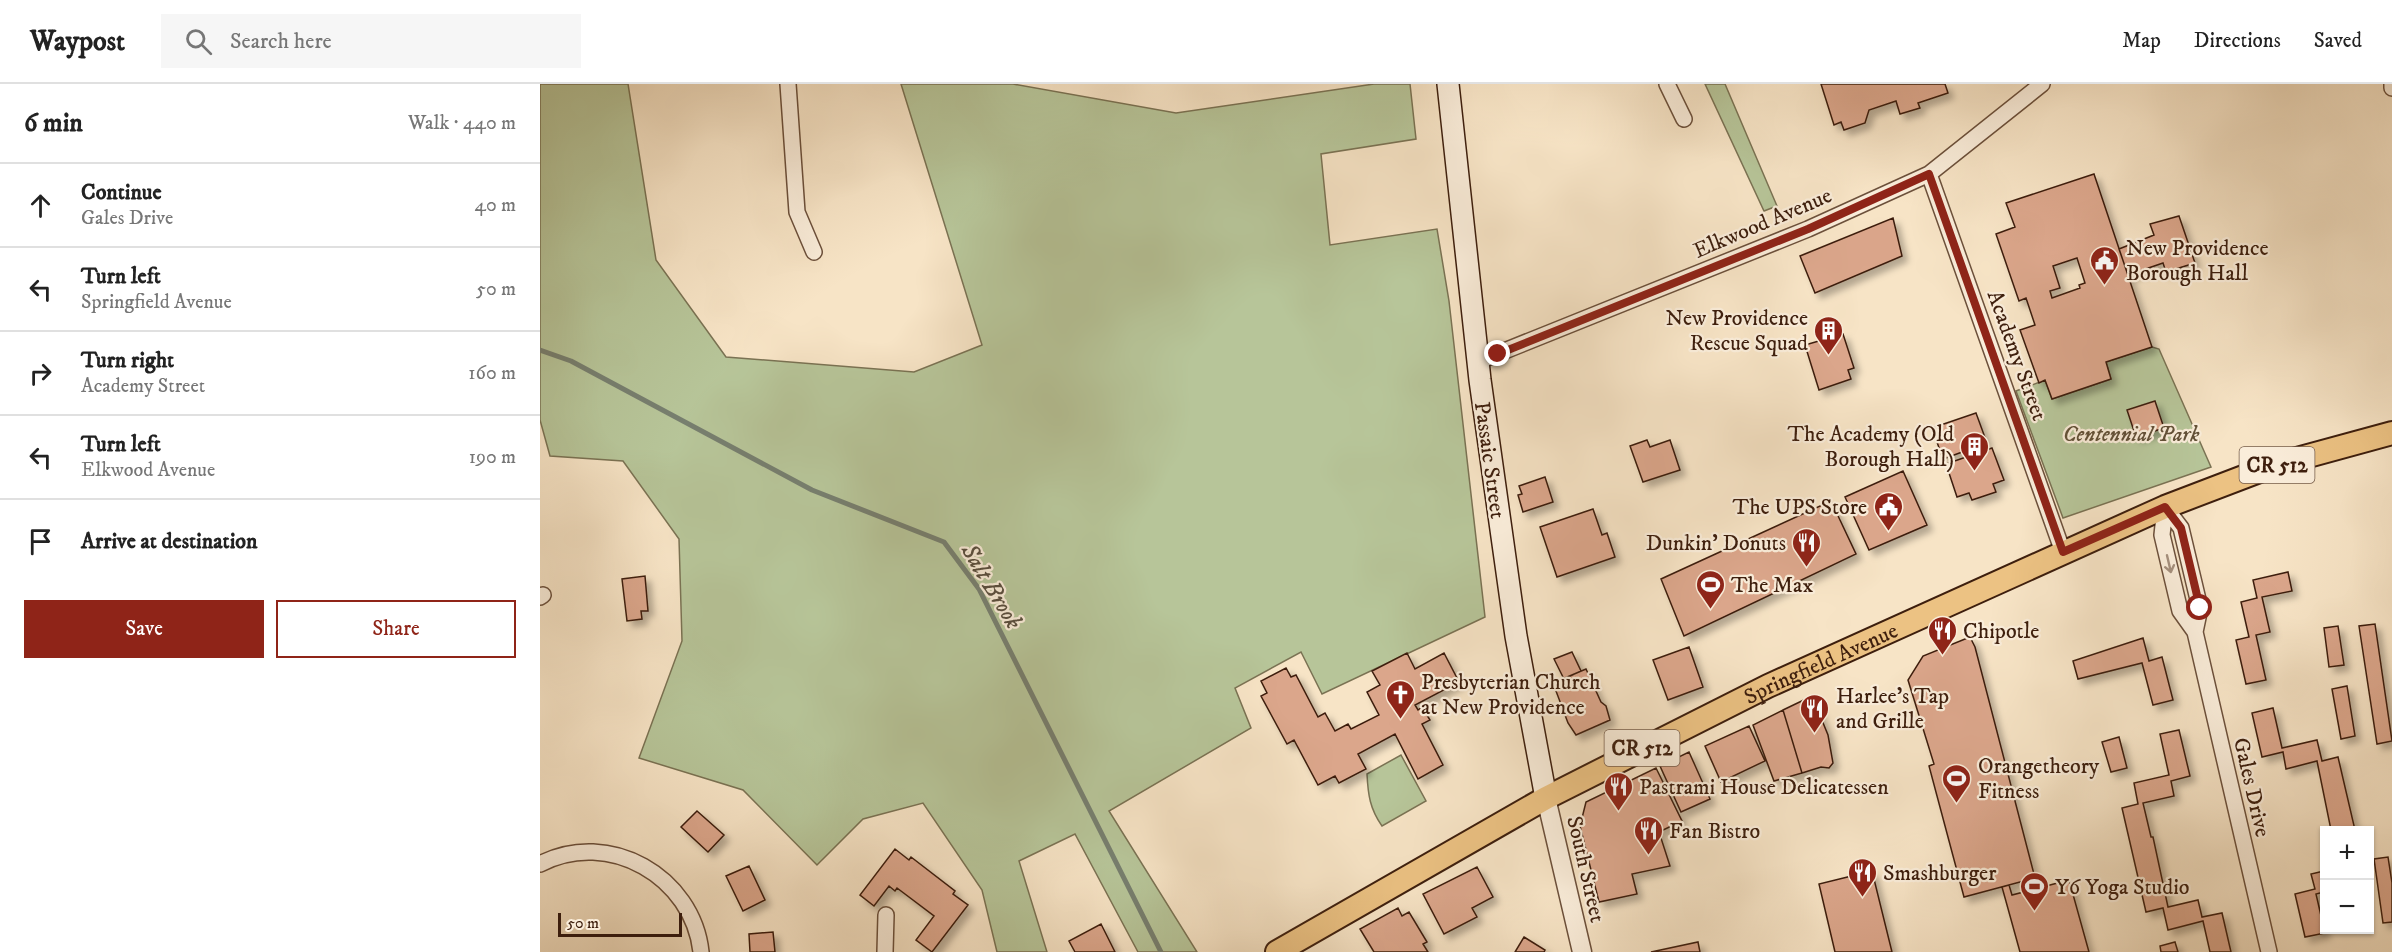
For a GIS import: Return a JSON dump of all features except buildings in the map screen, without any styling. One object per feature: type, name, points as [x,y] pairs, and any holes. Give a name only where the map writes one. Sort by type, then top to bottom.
[{"type":"main road","name":"Passaic Street","points":[[1448,84],[1457,142],[1478,362],[1516,636],[1546,798]]},
{"type":"main road","name":"Springfield Avenue","points":[[1277,952],[1546,798],[1768,686],[2165,507],[2275,465],[2392,433]]},
{"type":"street","points":[[788,84],[797,212],[814,252]]},
{"type":"street","points":[[1667,84],[1684,119]]},
{"type":"street","name":"Elkwood Avenue","points":[[1478,362],[1808,229],[1929,174],[2042,84]]},
{"type":"street","name":"Academy Street","points":[[1929,174],[2063,552]]},
{"type":"street","name":"Gales Drive","points":[[2165,507],[2181,528],[2200,608],[2195,632],[2269,952]]},
{"type":"street","name":"South Street","points":[[1546,798],[1582,952]]},
{"type":"street","points":[[540,864],[555,856],[585,852],[606,853],[625,856],[654,871],[674,890],[688,909],[699,933],[701,952]]},
{"type":"street","points":[[885,952],[886,915]]},
{"type":"green space","points":[[540,84],[628,84],[656,260],[726,357],[914,372],[982,345],[901,84],[1013,84],[1176,113],[1374,84],[1410,84],[1416,139],[1321,154],[1330,245],[1437,229],[1449,301],[1485,617],[1322,694],[1301,652],[1235,688],[1251,728],[1109,811],[1197,952],[1138,952],[1075,834],[1019,861],[1047,952],[997,952],[982,890],[923,803],[863,819],[817,865],[743,790],[639,758],[682,641],[679,539],[623,461],[550,456],[540,420]]},
{"type":"green space","points":[[1705,84],[1725,84],[1777,206],[1764,211]]},
{"type":"green space","name":"Centennial Park","points":[[2152,347],[2159,349],[2211,467],[2063,518],[2016,391],[2045,380],[2052,399],[2111,379],[2106,362]]},
{"type":"green space","points":[[1401,755],[1426,801],[1382,826],[1370,802],[1367,774]]},
{"type":"waterway","name":"Salt Brook","points":[[540,350],[571,361],[812,490],[944,542],[979,589],[1161,952]]},
{"type":"place","name":"New Providence Borough Hall","points":[[2105,286]]},
{"type":"place","name":"New Providence Rescue Squad","points":[[1829,356]]},
{"type":"place","name":"The Academy (Old Borough Hall)","points":[[1975,472]]},
{"type":"place","name":"The UPS Store","points":[[1888,532]]},
{"type":"place","name":"Dunkin' Donuts","points":[[1807,568]]},
{"type":"place","name":"The Max","points":[[1710,610]]},
{"type":"place","name":"Chipotle","points":[[1942,656]]},
{"type":"place","name":"Presbyterian Church at New Providence","points":[[1400,720]]},
{"type":"place","name":"Harlee’s Tap and Grille","points":[[1815,734]]},
{"type":"place","name":"Orangetheory Fitness","points":[[1957,804]]},
{"type":"place","name":"Pastrami House Delicatessen","points":[[1618,812]]},
{"type":"place","name":"Fan Bistro","points":[[1648,856]]},
{"type":"place","name":"Smashburger","points":[[1862,898]]},
{"type":"place","name":"Y6 Yoga Studio","points":[[2034,912]]},
{"type":"route","points":[[1498,354],[1808,229],[1929,174],[2063,552],[2165,507],[2181,528],[2200,608]]}]
